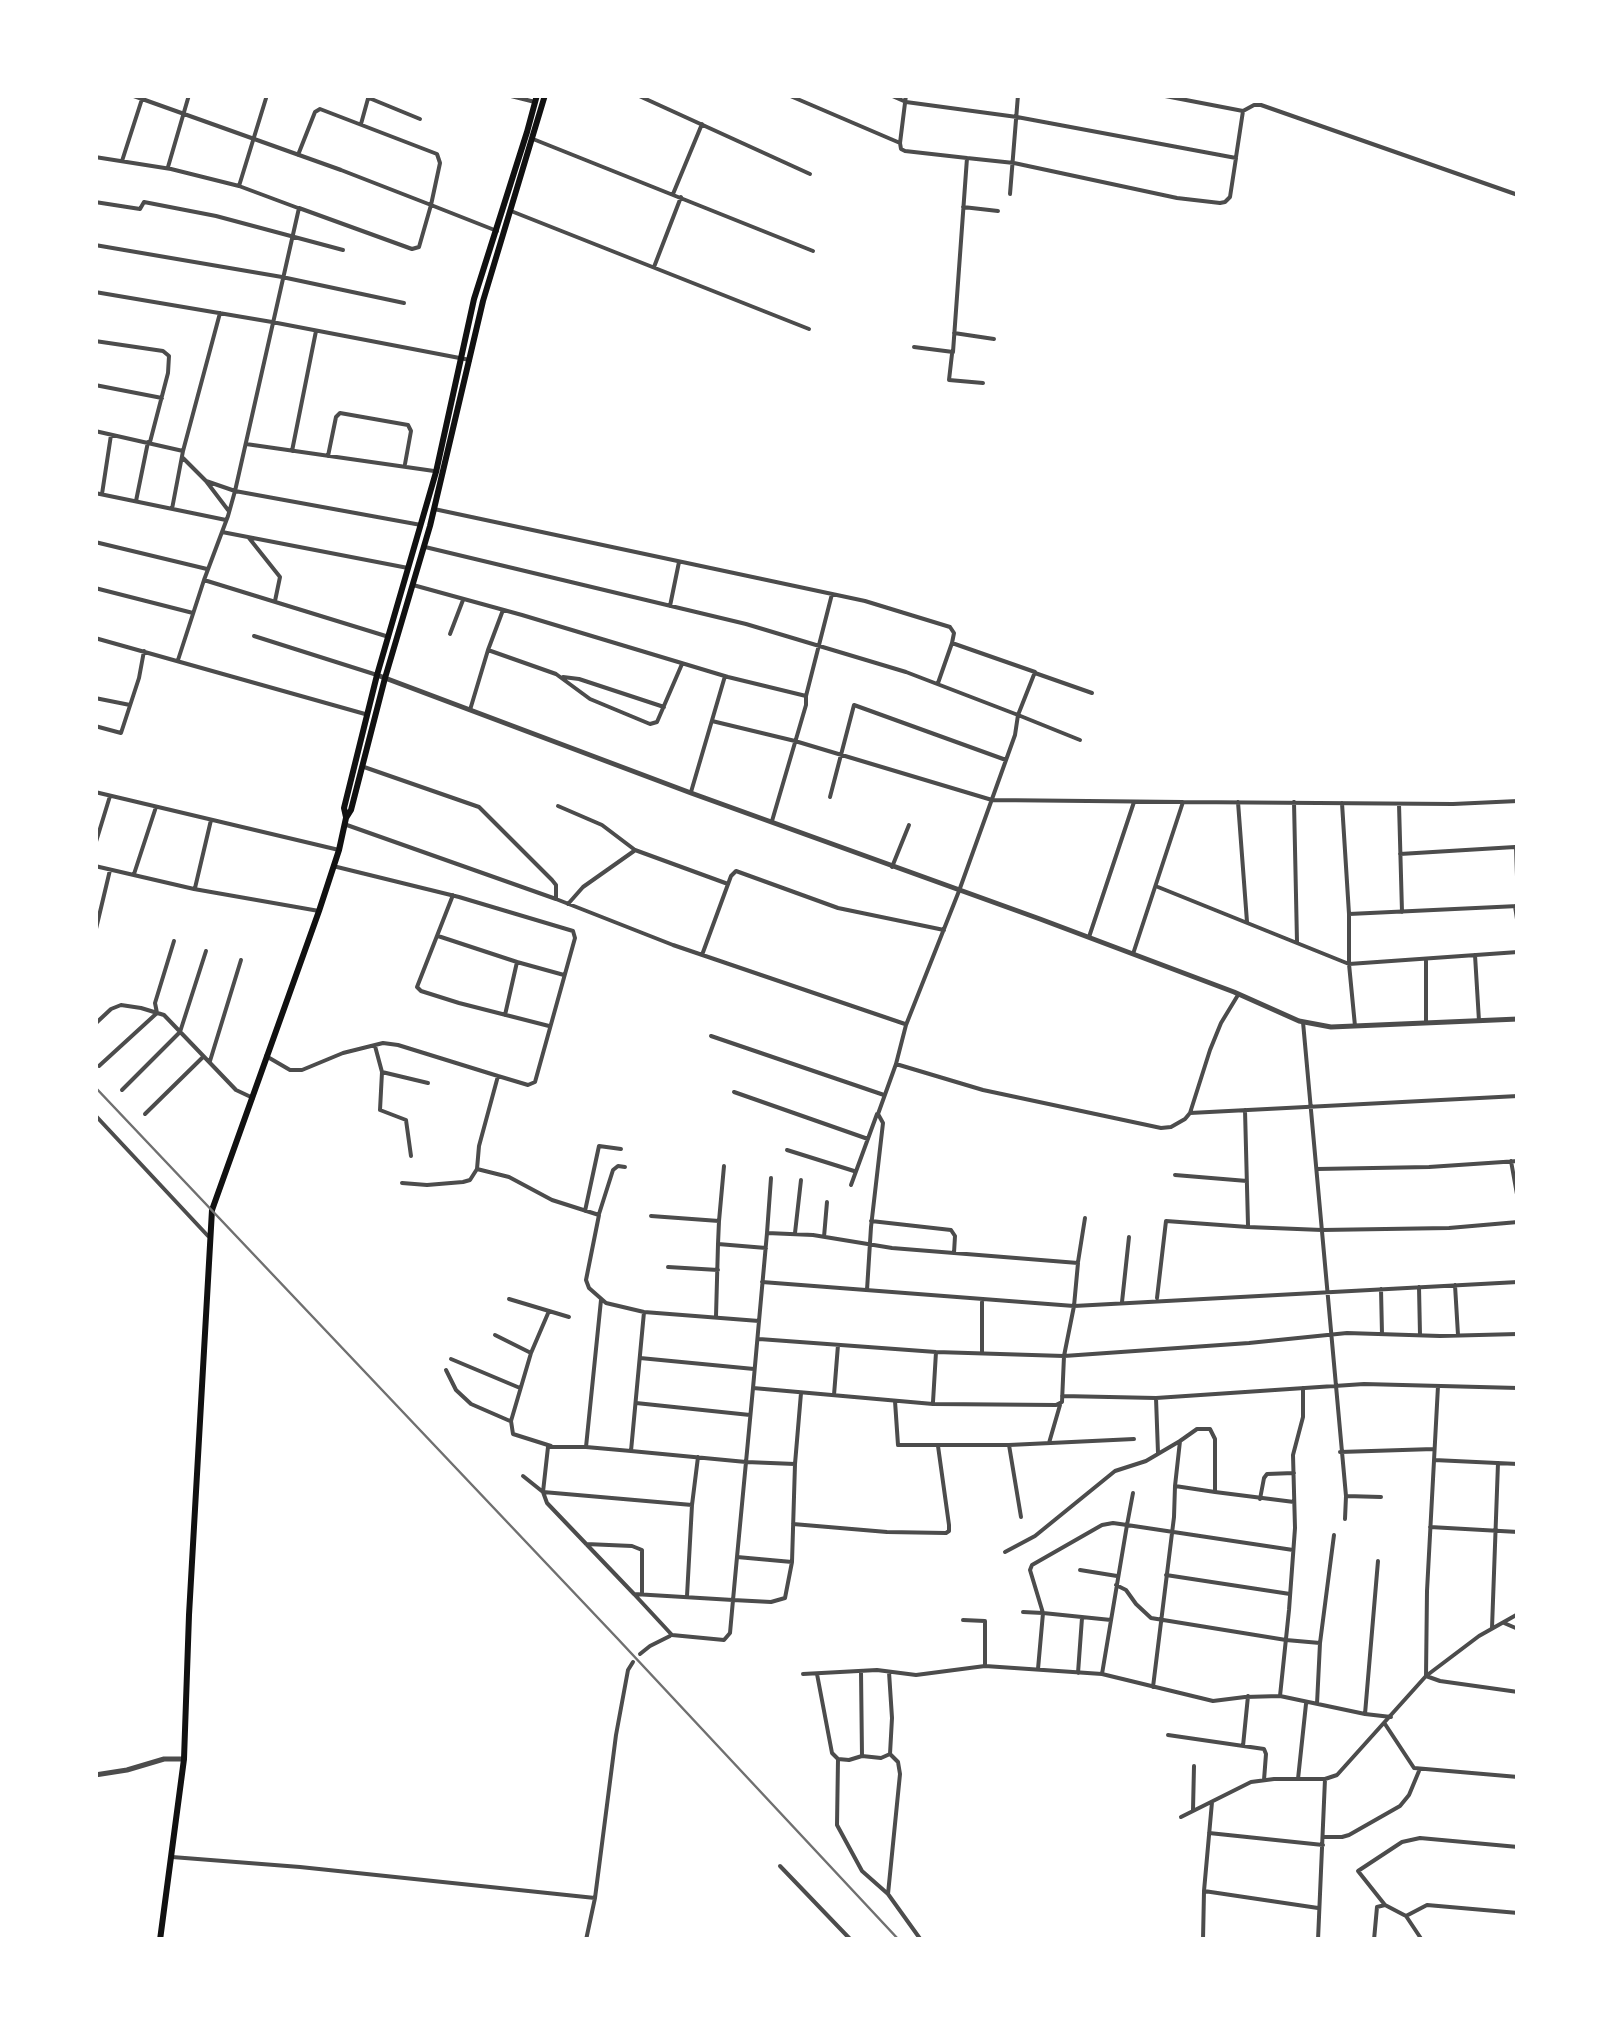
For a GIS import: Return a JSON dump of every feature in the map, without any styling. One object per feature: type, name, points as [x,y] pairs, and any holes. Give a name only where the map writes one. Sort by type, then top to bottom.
[{"type":"main road","points":[[160,1940],[184,1759],[212,1210],[339,850],[344,808],[359,765],[389,636],[421,525],[430,514],[496,230],[546,95]]},
{"type":"main road","points":[[478,300],[505,234],[532,135],[536,98]]},
{"type":"main road","points":[[381,676],[424,547],[436,472],[466,359]]},
{"type":"street","points":[[131,95],[505,234]]},
{"type":"street","points":[[168,169],[189,95]]},
{"type":"street","points":[[239,186],[268,95]]},
{"type":"street","points":[[507,95],[536,98]]},
{"type":"street","points":[[637,95],[810,174]]},
{"type":"street","points":[[788,95],[900,143]]},
{"type":"street","points":[[814,106],[819,95]]},
{"type":"street","points":[[890,95],[1236,158]]},
{"type":"street","points":[[1010,194],[1018,95]]},
{"type":"street","points":[[1160,95],[1243,112],[1261,105],[1518,195]]},
{"type":"street","points":[[360,125],[369,96],[420,119]]},
{"type":"street","points":[[906,98],[900,143],[905,150],[1014,163],[1178,198],[1220,203],[1230,197],[1243,112]]},
{"type":"street","points":[[122,162],[142,99]]},
{"type":"street","points":[[95,157],[239,186],[416,250],[419,247],[440,163],[437,154],[323,109],[317,110],[298,155]]},
{"type":"street","points":[[673,194],[702,124]]},
{"type":"street","points":[[532,135],[813,251]]},
{"type":"street","points":[[968,158],[950,380],[983,384]]},
{"type":"street","points":[[653,269],[681,197]]},
{"type":"street","points":[[95,202],[140,209],[144,202],[216,216],[342,250]]},
{"type":"street","points":[[963,207],[998,210]]},
{"type":"street","points":[[178,660],[229,511],[299,208]]},
{"type":"street","points":[[511,212],[810,328]]},
{"type":"street","points":[[95,245],[282,277],[404,304]]},
{"type":"street","points":[[95,292],[466,359]]},
{"type":"street","points":[[172,509],[220,313]]},
{"type":"street","points":[[292,451],[316,331]]},
{"type":"street","points":[[954,333],[994,339]]},
{"type":"street","points":[[95,341],[167,352],[170,356],[136,502]]},
{"type":"street","points":[[914,347],[953,352]]},
{"type":"street","points":[[95,385],[162,398]]},
{"type":"street","points":[[328,456],[340,412],[408,425],[411,431],[404,466]]},
{"type":"street","points":[[95,431],[149,442],[183,454],[229,511]]},
{"type":"street","points":[[111,434],[98,494],[226,520]]},
{"type":"street","points":[[246,444],[436,472]]},
{"type":"street","points":[[206,481],[234,490],[421,525]]},
{"type":"street","points":[[430,514],[865,601],[950,627],[954,633],[952,643],[937,684]]},
{"type":"street","points":[[222,532],[408,568]]},
{"type":"street","points":[[250,538],[280,577],[275,601]]},
{"type":"street","points":[[95,542],[208,570]]},
{"type":"street","points":[[424,547],[746,624],[937,684],[1080,740]]},
{"type":"street","points":[[670,606],[679,562]]},
{"type":"street","points":[[204,580],[389,636]]},
{"type":"street","points":[[413,585],[806,696]]},
{"type":"street","points":[[95,588],[193,613]]},
{"type":"street","points":[[772,823],[832,594]]},
{"type":"street","points":[[450,634],[462,600]]},
{"type":"street","points":[[470,710],[503,610]]},
{"type":"street","points":[[254,636],[381,676],[690,794],[1133,954],[1303,1022],[1331,1027],[1518,1019]]},
{"type":"street","points":[[95,638],[371,716]]},
{"type":"street","points":[[952,643],[1092,693]]},
{"type":"street","points":[[95,726],[121,732],[144,650]]},
{"type":"street","points":[[488,650],[664,707]]},
{"type":"street","points":[[562,677],[590,699],[650,724],[657,722],[682,664]]},
{"type":"street","points":[[851,1184],[1035,672]]},
{"type":"street","points":[[690,794],[725,676]]},
{"type":"street","points":[[95,698],[130,705]]},
{"type":"street","points":[[830,797],[854,705],[1006,760]]},
{"type":"street","points":[[712,721],[795,741],[992,800],[1399,804],[1518,801]]},
{"type":"street","points":[[359,765],[479,807],[552,880],[556,899]]},
{"type":"street","points":[[95,792],[339,850]]},
{"type":"street","points":[[95,845],[110,796]]},
{"type":"street","points":[[1089,938],[1134,802]]},
{"type":"street","points":[[1133,954],[1184,802]]},
{"type":"street","points":[[1238,802],[1247,922]]},
{"type":"street","points":[[1294,802],[1297,942]]},
{"type":"street","points":[[1342,803],[1355,1026]]},
{"type":"street","points":[[1399,804],[1402,912]]},
{"type":"street","points":[[558,806],[602,825],[635,850],[728,884]]},
{"type":"street","points":[[134,875],[156,807]]},
{"type":"street","points":[[194,889],[212,820]]},
{"type":"street","points":[[345,821],[702,955],[906,1025]]},
{"type":"street","points":[[892,867],[909,826]]},
{"type":"street","points":[[1400,854],[1517,847],[1518,926]]},
{"type":"street","points":[[568,904],[583,887],[635,850]]},
{"type":"street","points":[[95,866],[194,889],[319,911]]},
{"type":"street","points":[[266,1056],[290,1070],[302,1070],[342,1053],[383,1043],[532,1085],[535,1082],[576,938],[573,932],[453,895],[334,866]]},
{"type":"street","points":[[95,932],[110,870]]},
{"type":"street","points":[[702,955],[732,872],[838,908],[944,930]]},
{"type":"street","points":[[1156,887],[1349,964],[1518,952]]},
{"type":"street","points":[[453,895],[417,987],[504,1016],[549,1026]]},
{"type":"street","points":[[1349,914],[1516,906]]},
{"type":"street","points":[[438,936],[564,974]]},
{"type":"street","points":[[157,1013],[155,1003],[174,941]]},
{"type":"street","points":[[122,1090],[180,1032],[206,950]]},
{"type":"street","points":[[1475,956],[1479,1021]]},
{"type":"street","points":[[1426,959],[1426,1023]]},
{"type":"street","points":[[209,1062],[241,960]]},
{"type":"street","points":[[504,1016],[517,962]]},
{"type":"street","points":[[896,1064],[982,1090],[1161,1128],[1178,1124],[1190,1113],[1215,1036],[1239,994]]},
{"type":"street","points":[[95,1024],[111,1009],[121,1006],[164,1015],[236,1090],[253,1098]]},
{"type":"street","points":[[100,1066],[157,1013]]},
{"type":"street","points":[[1303,1022],[1345,1519]]},
{"type":"street","points":[[711,1036],[884,1095]]},
{"type":"street","points":[[375,1046],[382,1072],[380,1110],[406,1120],[411,1156]]},
{"type":"street","points":[[145,1114],[203,1057]]},
{"type":"street","points":[[382,1072],[428,1084]]},
{"type":"street","points":[[402,1183],[426,1185],[470,1180],[478,1169],[498,1076]]},
{"type":"street","points":[[734,1092],[868,1139]]},
{"type":"street","points":[[1190,1113],[1518,1096]]},
{"type":"street","points":[[1245,1110],[1248,1228]]},
{"type":"street","points":[[866,1290],[883,1123],[878,1114]]},
{"type":"street","points":[[95,1115],[210,1238]]},
{"type":"street","points":[[585,1211],[599,1146],[621,1148]]},
{"type":"street","points":[[788,1150],[856,1172]]},
{"type":"street","points":[[1317,1169],[1514,1161],[1518,1200]]},
{"type":"street","points":[[716,1318],[724,1166]]},
{"type":"street","points":[[625,1167],[613,1170],[599,1215],[586,1280],[589,1288],[601,1300],[644,1312],[759,1321]]},
{"type":"street","points":[[478,1169],[509,1177],[552,1200],[599,1215]]},
{"type":"street","points":[[1175,1175],[1247,1181]]},
{"type":"street","points":[[552,1446],[547,1450],[543,1492],[547,1503],[672,1635],[724,1640],[730,1632],[771,1178]]},
{"type":"street","points":[[795,1233],[801,1180]]},
{"type":"street","points":[[824,1237],[827,1202]]},
{"type":"street","points":[[651,1216],[719,1221]]},
{"type":"street","points":[[1049,1443],[1062,1396],[1064,1356],[1085,1218]]},
{"type":"street","points":[[871,1221],[950,1230],[955,1236],[954,1253]]},
{"type":"street","points":[[1156,1300],[1166,1221],[1322,1230],[1449,1228],[1518,1222]]},
{"type":"street","points":[[767,1233],[1078,1263]]},
{"type":"street","points":[[1122,1302],[1129,1237]]},
{"type":"street","points":[[718,1244],[766,1248]]},
{"type":"street","points":[[668,1267],[718,1270]]},
{"type":"street","points":[[762,1282],[1074,1306],[1518,1282]]},
{"type":"street","points":[[1455,1285],[1458,1336]]},
{"type":"street","points":[[1419,1287],[1420,1335]]},
{"type":"street","points":[[1382,1289],[1382,1334]]},
{"type":"street","points":[[509,1299],[569,1318]]},
{"type":"street","points":[[586,1447],[601,1300]]},
{"type":"street","points":[[982,1300],[982,1352]]},
{"type":"street","points":[[548,1311],[510,1421],[513,1434],[552,1446],[795,1464]]},
{"type":"street","points":[[631,1450],[644,1312]]},
{"type":"street","points":[[758,1338],[936,1352],[1064,1356],[1331,1335],[1518,1334]]},
{"type":"street","points":[[495,1335],[531,1353]]},
{"type":"street","points":[[834,1396],[838,1345]]},
{"type":"street","points":[[933,1404],[936,1352]]},
{"type":"street","points":[[640,1358],[755,1369]]},
{"type":"street","points":[[451,1359],[521,1389]]},
{"type":"street","points":[[446,1370],[456,1390],[471,1404],[510,1421]]},
{"type":"street","points":[[1062,1396],[1156,1398],[1364,1384],[1518,1388]]},
{"type":"street","points":[[1426,1676],[1438,1386]]},
{"type":"street","points":[[753,1388],[933,1404],[1060,1405]]},
{"type":"street","points":[[1280,1696],[1293,1550],[1293,1456],[1303,1417],[1304,1388]]},
{"type":"street","points":[[634,1594],[771,1602],[786,1598],[792,1562],[801,1394]]},
{"type":"street","points":[[1156,1398],[1158,1454]]},
{"type":"street","points":[[895,1401],[898,1445],[1134,1439]]},
{"type":"street","points":[[636,1403],[750,1416]]},
{"type":"street","points":[[1005,1552],[1034,1536],[1116,1471],[1146,1461],[1197,1429],[1214,1434],[1215,1492]]},
{"type":"street","points":[[1153,1687],[1180,1441]]},
{"type":"street","points":[[1008,1445],[1021,1517]]},
{"type":"street","points":[[793,1524],[946,1533],[950,1525],[938,1446]]},
{"type":"street","points":[[1340,1452],[1434,1449]]},
{"type":"street","points":[[687,1596],[698,1457]]},
{"type":"street","points":[[1434,1460],[1518,1464]]},
{"type":"street","points":[[1492,1628],[1498,1463]]},
{"type":"street","points":[[1260,1499],[1267,1474],[1294,1473]]},
{"type":"street","points":[[523,1476],[543,1492],[692,1505]]},
{"type":"street","points":[[1175,1486],[1294,1502]]},
{"type":"street","points":[[1102,1674],[1134,1493]]},
{"type":"street","points":[[1346,1496],[1382,1497]]},
{"type":"street","points":[[1038,1669],[1044,1613],[1030,1570],[1032,1565],[1102,1525],[1293,1550]]},
{"type":"street","points":[[1430,1527],[1518,1532]]},
{"type":"street","points":[[1316,1704],[1334,1535]]},
{"type":"street","points":[[586,1544],[642,1550],[642,1594]]},
{"type":"street","points":[[737,1557],[792,1562]]},
{"type":"street","points":[[1365,1714],[1378,1561]]},
{"type":"street","points":[[1080,1570],[1117,1576]]},
{"type":"street","points":[[1166,1575],[1290,1594]]},
{"type":"street","points":[[1116,1585],[1126,1590],[1146,1614],[1161,1620],[1320,1643]]},
{"type":"street","points":[[1023,1612],[1110,1620]]},
{"type":"street","points":[[1181,1817],[1251,1782],[1337,1775],[1426,1676],[1518,1614]]},
{"type":"street","points":[[1078,1672],[1082,1618]]},
{"type":"street","points":[[963,1620],[986,1621],[985,1666]]},
{"type":"street","points":[[1503,1622],[1518,1629]]},
{"type":"street","points":[[640,1654],[672,1635]]},
{"type":"street","points":[[586,1940],[616,1735],[628,1670],[633,1662]]},
{"type":"street","points":[[803,1674],[862,1671],[916,1675],[985,1666],[1038,1669],[1102,1674],[1213,1701],[1280,1696],[1391,1718]]},
{"type":"street","points":[[862,1671],[862,1756]]},
{"type":"street","points":[[888,1894],[900,1774],[898,1762],[890,1754],[889,1672]]},
{"type":"street","points":[[817,1674],[832,1753],[838,1759],[849,1760],[890,1754]]},
{"type":"street","points":[[1426,1676],[1518,1692]]},
{"type":"street","points":[[1243,1746],[1248,1696]]},
{"type":"street","points":[[1298,1778],[1306,1702]]},
{"type":"street","points":[[1384,1724],[1411,1766],[1419,1770],[1518,1777]]},
{"type":"street","points":[[1168,1735],[1266,1751],[1264,1780]]},
{"type":"street","points":[[95,1774],[164,1759],[184,1759]]},
{"type":"street","points":[[838,1759],[836,1826],[862,1870],[888,1894],[921,1940]]},
{"type":"street","points":[[1193,1810],[1194,1766]]},
{"type":"street","points":[[1323,1837],[1350,1835],[1400,1806],[1419,1770]]},
{"type":"street","points":[[1318,1940],[1326,1778]]},
{"type":"street","points":[[1203,1940],[1212,1802]]},
{"type":"street","points":[[1209,1833],[1323,1846]]},
{"type":"street","points":[[1422,1940],[1406,1916],[1385,1905],[1358,1871],[1402,1842],[1420,1838],[1518,1847]]},
{"type":"street","points":[[172,1857],[595,1898]]},
{"type":"street","points":[[780,1866],[851,1940]]},
{"type":"street","points":[[1204,1891],[1320,1908]]},
{"type":"street","points":[[1374,1940],[1377,1908],[1385,1905]]},
{"type":"street","points":[[1406,1916],[1427,1905],[1518,1913]]},
{"type":"railway","points":[[95,1087],[899,1940]]}]
